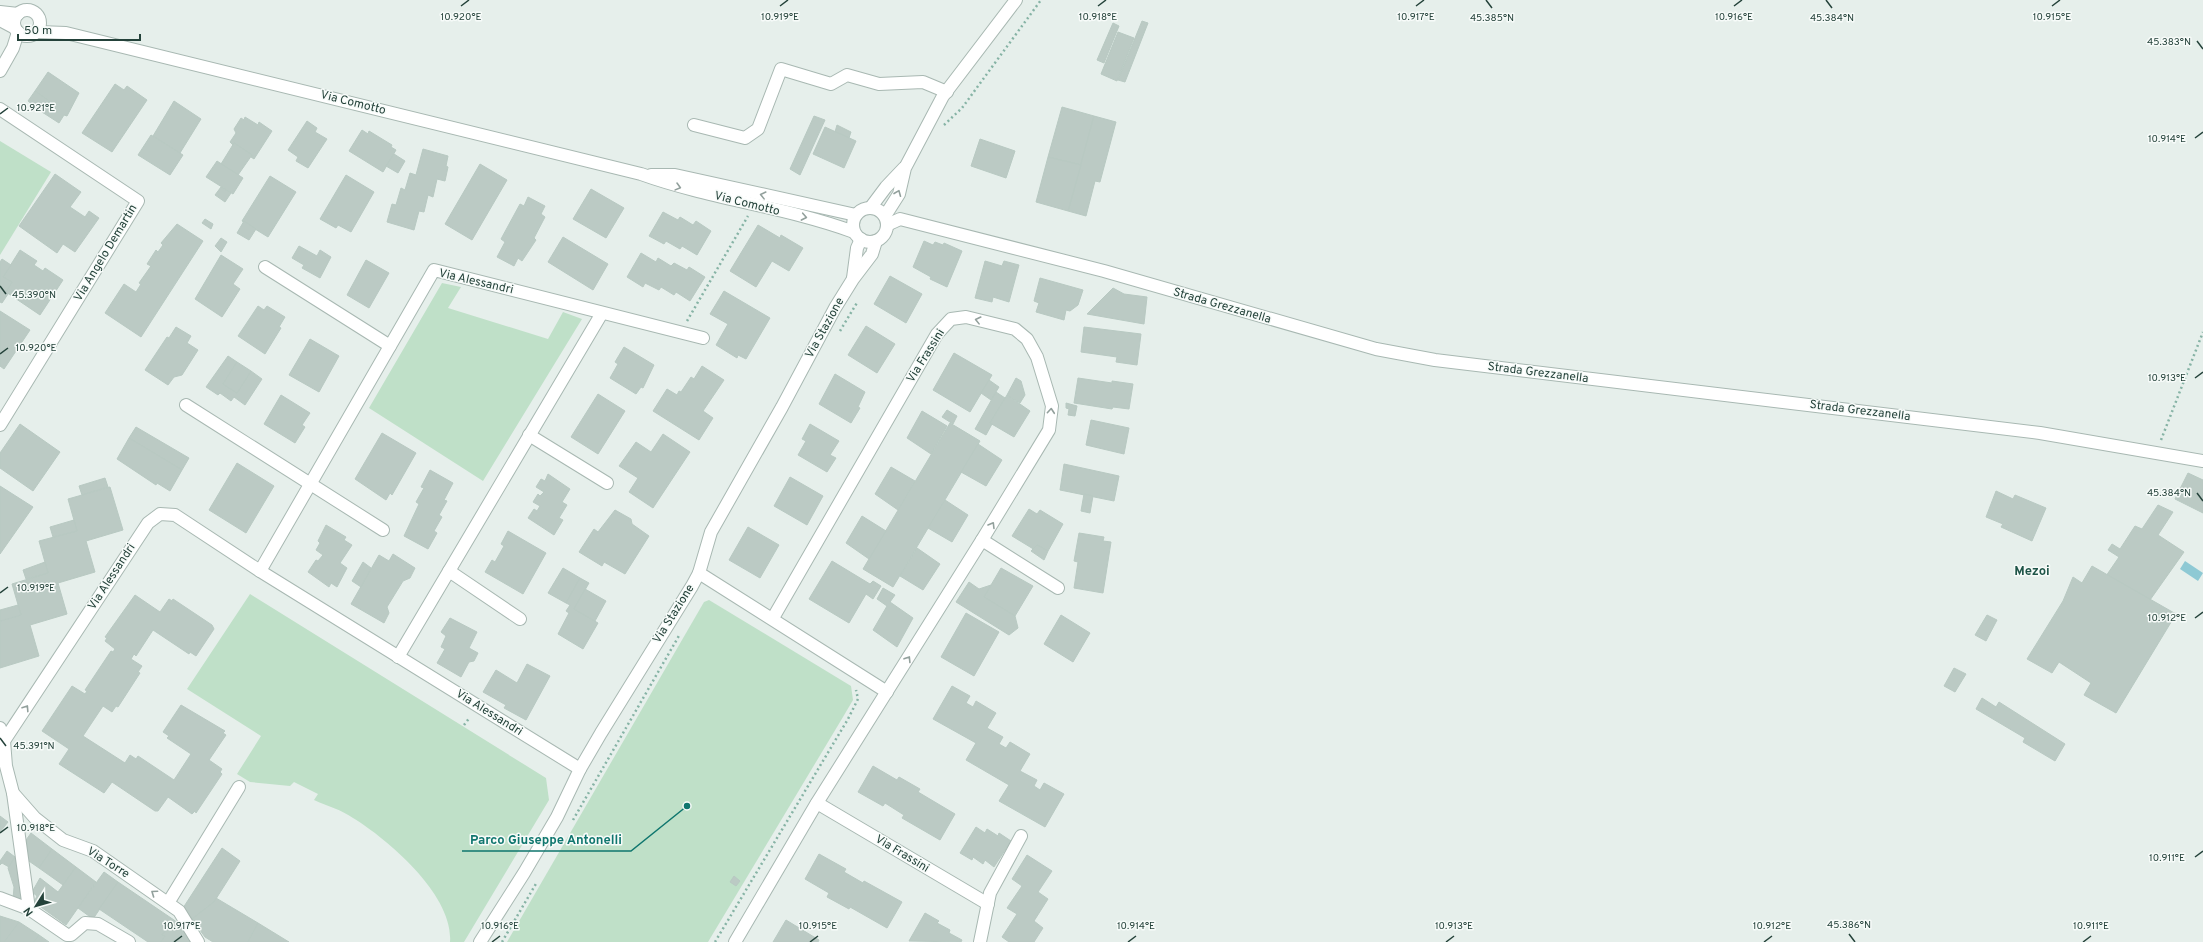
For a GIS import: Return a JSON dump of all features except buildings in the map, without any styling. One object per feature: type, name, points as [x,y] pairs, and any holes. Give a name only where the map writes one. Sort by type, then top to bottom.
[{"type":"street","points":[[886,221],[879,210],[871,208],[860,211],[856,215],[853,223],[857,236],[868,242],[876,241],[884,235],[886,221],[899,194],[905,168],[947,92],[1016,0]]},
{"type":"street","points":[[0,12],[18,14],[30,11],[38,16],[40,23],[24,32],[0,71]]},
{"type":"street","points":[[18,14],[14,23],[24,32]]},
{"type":"street","name":"Via Comotto","points":[[38,16],[66,33]]},
{"type":"street","points":[[0,20],[24,32]]},
{"type":"street","name":"Via Comotto","points":[[24,32],[66,33],[641,174],[676,187],[825,221],[857,236]]},
{"type":"street","points":[[694,124],[745,138],[758,129],[781,69],[831,84],[847,75],[879,84],[923,82],[947,92]]},
{"type":"street","name":"Via Angelo Demartin","points":[[0,109],[138,201],[0,425]]},
{"type":"street","points":[[871,208],[886,187],[905,168]]},
{"type":"street","name":"Via Comotto","points":[[641,174],[675,175],[856,215]]},
{"type":"street","name":"Strada Grezzanella","points":[[886,221],[900,219],[1104,271],[1376,349],[1428,359],[2040,433],[2203,461]]},
{"type":"street","name":"Via Stazione","points":[[853,279],[857,236]]},
{"type":"street","name":"Via Stazione","points":[[480,942],[524,873],[557,817],[580,769],[699,573],[711,532],[853,279],[872,254],[876,241]]},
{"type":"street","points":[[264,267],[390,346]]},
{"type":"street","name":"Via Alessandri","points":[[260,571],[434,270],[703,338]]},
{"type":"street","points":[[398,657],[602,313]]},
{"type":"street","name":"Via Frassini","points":[[735,942],[817,803],[982,540],[1049,430],[1052,406],[1037,357],[1026,339],[1015,329],[966,317],[951,319],[937,334],[773,618]]},
{"type":"street","points":[[186,405],[383,530]]},
{"type":"street","points":[[529,435],[607,483]]},
{"type":"street","name":"Via Alessandri","points":[[4,741],[148,523],[160,514],[175,515],[260,571],[580,769]]},
{"type":"street","points":[[982,540],[1058,588]]},
{"type":"street","points":[[449,571],[520,619]]},
{"type":"street","points":[[699,573],[773,618],[887,692]]},
{"type":"street","name":"Via Torre","points":[[0,728],[4,741],[6,766],[13,793],[29,909]]},
{"type":"street","points":[[168,903],[239,787]]},
{"type":"street","name":"Via Torre","points":[[13,793],[35,818],[63,840],[93,851],[179,911],[198,942]]},
{"type":"street","name":"Via Frassini","points":[[817,803],[988,904]]},
{"type":"street","points":[[980,942],[990,893],[1021,836]]},
{"type":"street","points":[[0,898],[29,909],[67,935],[71,935],[85,923],[98,924],[129,942]]},
{"type":"path","points":[[962,108],[1042,0]]},
{"type":"path","points":[[681,332],[751,211]]},
{"type":"path","points":[[2156,453],[2203,332]]},
{"type":"path","points":[[569,826],[684,628]]},
{"type":"path","points":[[715,942],[848,719],[858,699],[856,688]]},
{"type":"path","points":[[502,942],[538,881]]},
{"type":"green space","points":[[0,141],[51,172],[0,255]]},
{"type":"green space","points":[[442,283],[461,287],[448,308],[548,339],[563,312],[582,319],[483,481],[369,408]]},
{"type":"green space","points":[[250,594],[546,778],[549,800],[464,942],[450,942],[448,924],[442,906],[431,888],[401,855],[368,828],[349,815],[314,800],[318,794],[294,782],[290,786],[250,782],[237,774],[261,736],[187,689]]},
{"type":"green space","points":[[709,600],[851,686],[853,700],[843,717],[708,942],[507,942],[704,602]]},
{"type":"water","points":[[2185,561],[2203,573],[2198,581],[2180,569]]},
{"type":"place","name":"Parco Giuseppe Antonelli","points":[[687,806]]},
{"type":"district","name":"Mezoi","points":[[2032,572]]}]
